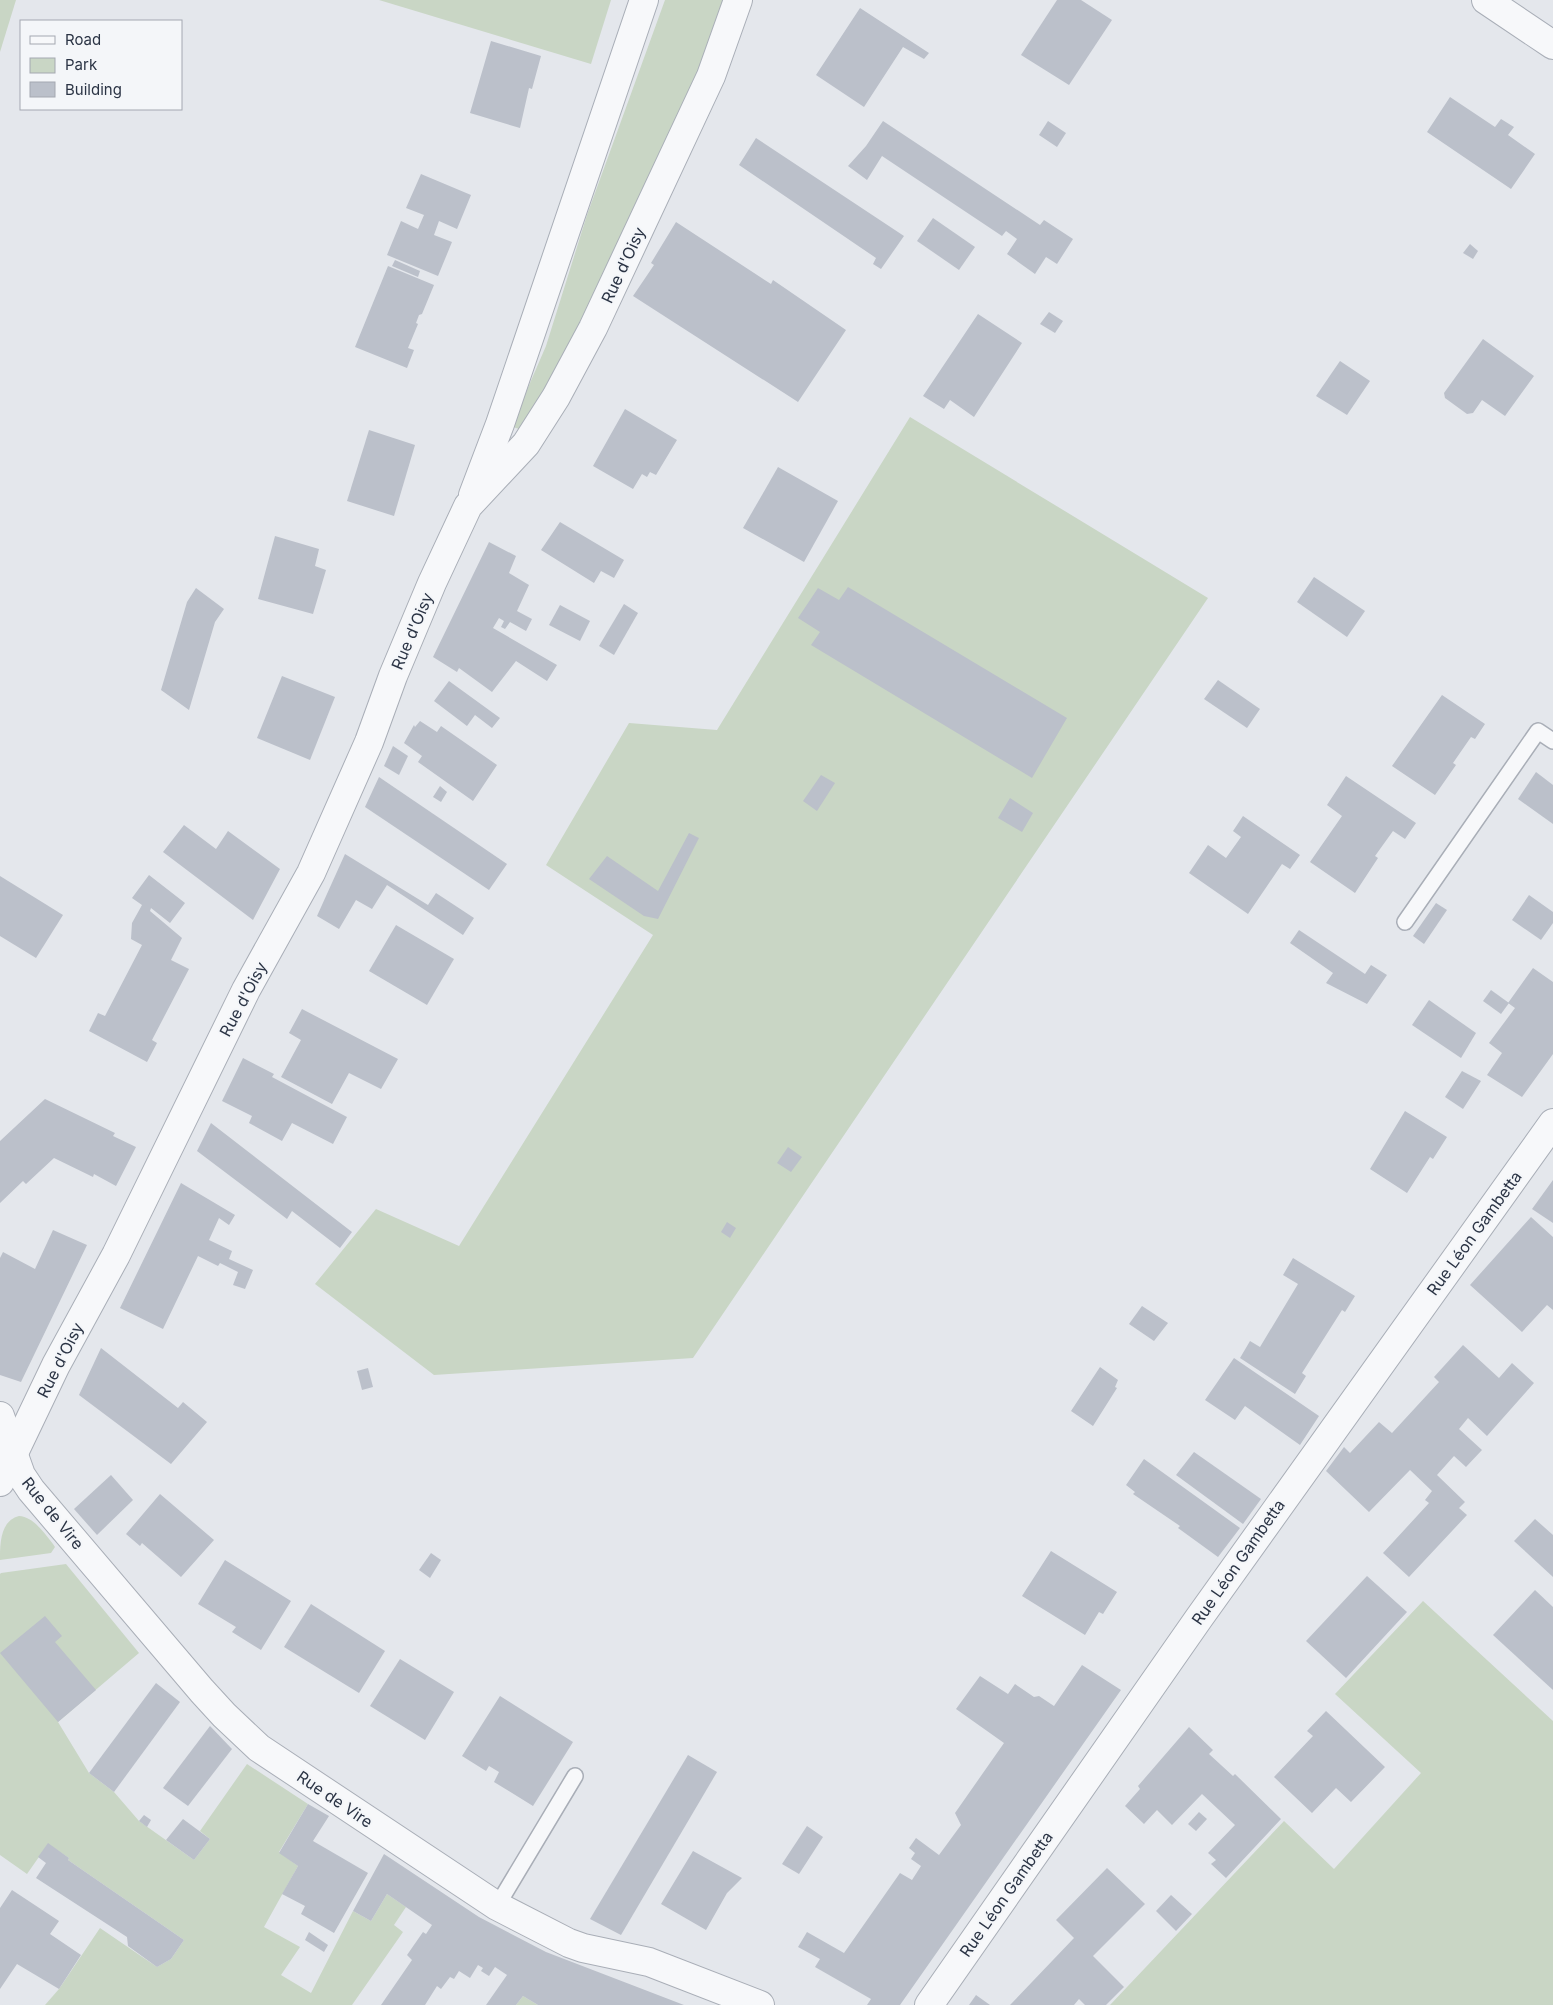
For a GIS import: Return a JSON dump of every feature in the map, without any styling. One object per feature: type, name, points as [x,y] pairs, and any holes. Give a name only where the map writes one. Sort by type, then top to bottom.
[{"type":"street","name":"Rue d'Oisy","points":[[0,1482],[56,1365],[116,1255],[246,990],[311,873],[369,742],[393,676],[432,583],[468,506],[503,415],[644,0]]},
{"type":"street","name":"Rue d'Oisy","points":[[468,506],[526,444],[572,369],[696,110],[722,48],[738,0]]},
{"type":"street","points":[[1486,0],[1553,45]]},
{"type":"street","name":"Rue Léon Gambetta","points":[[929,2005],[1188,1634],[1553,1123]]},
{"type":"street","name":"Rue de Vire","points":[[0,1416],[21,1474],[31,1490],[202,1691],[243,1734],[274,1759],[496,1906],[569,1943],[583,1948],[649,1962],[760,2005]]},
{"type":"lane","points":[[1405,922],[1538,731],[1553,741]]},
{"type":"lane","points":[[496,1906],[575,1776]]},
{"type":"green space","points":[[0,0],[16,0],[0,52]]},
{"type":"green space","points":[[379,0],[611,0],[591,64]]},
{"type":"green space","points":[[665,0],[725,0],[713,39],[625,236],[525,431],[513,427],[546,346],[587,215]]},
{"type":"green space","points":[[910,417],[1208,598],[693,1358],[434,1375],[315,1284],[376,1209],[459,1246],[653,935],[546,865],[629,723],[717,730]]},
{"type":"green space","points":[[19,1516],[34,1522],[42,1531],[55,1547],[51,1553],[0,1560],[2,1534],[8,1523]]},
{"type":"green space","points":[[66,1564],[139,1653],[58,1722],[89,1773],[114,1792],[139,1821],[194,1860],[210,1839],[200,1831],[247,1764],[308,1804],[279,1852],[298,1866],[264,1927],[300,1947],[281,1975],[311,1993],[353,1911],[371,1921],[387,1894],[406,1907],[394,1925],[403,1932],[352,2005],[45,2005],[59,1989],[100,1928],[157,1967],[171,1959],[184,1940],[68,1860],[69,1858],[48,1844],[27,1874],[0,1855],[0,1574]]},
{"type":"green space","points":[[1423,1601],[1553,1721],[1553,2005],[1110,2005],[1284,1821],[1334,1869],[1421,1773],[1335,1694]]},
{"type":"green space","points":[[523,1996],[538,2005],[516,2005]]},
{"type":"building","points":[[1057,0],[1081,0],[1112,20],[1069,85],[1021,55]]},
{"type":"building","points":[[860,8],[929,53],[924,59],[903,47],[864,107],[816,75]]},
{"type":"building","points":[[491,41],[541,56],[532,89],[529,88],[520,128],[470,113]]},
{"type":"building","points":[[1450,97],[1495,127],[1501,119],[1514,127],[1508,135],[1535,154],[1511,189],[1427,132]]},
{"type":"building","points":[[883,121],[1040,225],[1044,220],[1073,239],[1057,264],[1046,257],[1035,274],[1007,254],[1017,239],[1006,231],[1002,236],[882,156],[867,180],[848,166],[866,146]]},
{"type":"building","points":[[1048,121],[1066,133],[1057,147],[1039,135]]},
{"type":"building","points":[[756,138],[904,236],[881,269],[873,264],[876,258],[739,165]]},
{"type":"building","points":[[421,174],[471,195],[457,229],[439,221],[434,235],[452,242],[438,276],[387,255],[401,221],[418,229],[424,215],[406,208]]},
{"type":"building","points":[[933,218],[975,247],[959,270],[917,241]]},
{"type":"building","points":[[676,222],[771,284],[773,280],[846,330],[798,402],[633,296],[654,265],[651,263]]},
{"type":"building","points":[[1470,244],[1478,251],[1473,259],[1463,253]]},
{"type":"building","points":[[395,260],[420,271],[418,277],[392,266]]},
{"type":"building","points":[[388,266],[434,285],[422,314],[419,315],[416,323],[418,324],[408,348],[414,350],[407,368],[355,347]]},
{"type":"building","points":[[1049,312],[1063,321],[1055,333],[1040,324]]},
{"type":"building","points":[[978,314],[1022,343],[974,417],[950,400],[944,409],[923,396]]},
{"type":"building","points":[[1483,339],[1534,376],[1505,416],[1482,400],[1473,413],[1467,414],[1445,398],[1444,393]]},
{"type":"building","points":[[1340,361],[1370,381],[1347,415],[1316,396]]},
{"type":"building","points":[[625,409],[677,440],[656,475],[650,472],[647,477],[642,474],[633,489],[593,466]]},
{"type":"building","points":[[369,430],[415,445],[394,516],[347,501]]},
{"type":"building","points":[[778,467],[838,501],[804,562],[743,528]]},
{"type":"building","points":[[560,522],[624,560],[614,578],[601,571],[594,583],[541,550]]},
{"type":"building","points":[[275,536],[319,549],[315,566],[326,570],[313,614],[258,599]]},
{"type":"building","points":[[489,542],[516,556],[509,573],[529,585],[517,611],[532,619],[526,631],[510,622],[505,629],[501,627],[504,621],[499,618],[493,628],[557,665],[547,681],[516,661],[492,692],[459,668],[457,672],[433,657]]},
{"type":"building","points":[[1314,577],[1365,611],[1347,637],[1297,602]]},
{"type":"building","points":[[848,587],[1067,718],[1032,778],[811,645],[820,632],[798,618],[818,588],[839,600]]},
{"type":"building","points":[[196,588],[224,609],[215,622],[189,710],[161,690],[187,602]]},
{"type":"building","points":[[624,604],[638,613],[614,655],[599,646]]},
{"type":"building","points":[[560,605],[590,621],[580,641],[549,625]]},
{"type":"building","points":[[282,676],[335,697],[310,760],[257,738]]},
{"type":"building","points":[[1218,680],[1260,709],[1247,728],[1204,699]]},
{"type":"building","points":[[449,681],[500,718],[492,728],[475,715],[467,726],[434,701]]},
{"type":"building","points":[[1442,695],[1485,724],[1475,739],[1471,737],[1453,763],[1456,765],[1435,795],[1392,766]]},
{"type":"building","points":[[420,721],[437,732],[441,726],[497,765],[473,801],[418,762],[422,756],[404,743],[414,725],[415,727]]},
{"type":"building","points":[[393,746],[408,756],[399,775],[384,766]]},
{"type":"building","points":[[1536,772],[1553,785],[1553,824],[1518,799]]},
{"type":"building","points":[[821,775],[835,783],[817,811],[803,801]]},
{"type":"building","points":[[1346,776],[1416,823],[1405,839],[1393,831],[1375,856],[1378,858],[1355,893],[1310,862],[1342,816],[1327,805]]},
{"type":"building","points":[[379,777],[507,864],[489,890],[365,807]]},
{"type":"building","points":[[440,786],[447,792],[441,802],[433,797]]},
{"type":"building","points":[[1010,798],[1033,813],[1022,832],[998,818]]},
{"type":"building","points":[[1243,816],[1300,855],[1290,869],[1282,864],[1248,914],[1189,873],[1208,845],[1226,858],[1241,837],[1233,831]]},
{"type":"building","points":[[184,825],[216,849],[228,831],[280,869],[253,920],[163,852]]},
{"type":"building","points":[[689,833],[699,838],[658,919],[644,916],[589,879],[607,856],[658,891]]},
{"type":"building","points":[[345,854],[428,905],[436,893],[474,918],[463,935],[387,885],[372,909],[356,900],[339,929],[317,916]]},
{"type":"building","points":[[149,875],[185,903],[170,923],[151,908],[150,911],[182,938],[171,960],[189,969],[152,1040],[157,1043],[147,1062],[89,1031],[98,1013],[105,1016],[142,945],[131,939],[132,923],[142,905],[132,898]]},
{"type":"building","points":[[0,876],[63,915],[36,958],[0,936]]},
{"type":"building","points":[[1529,895],[1553,912],[1553,923],[1541,940],[1512,920]]},
{"type":"building","points":[[1436,903],[1447,910],[1424,944],[1413,936]]},
{"type":"building","points":[[396,925],[454,959],[427,1005],[369,971]]},
{"type":"building","points":[[1299,930],[1365,974],[1371,965],[1387,975],[1367,1004],[1326,983],[1333,973],[1290,943]]},
{"type":"building","points":[[1533,968],[1553,982],[1553,1054],[1522,1097],[1487,1075],[1502,1053],[1489,1043],[1515,1008],[1508,1003]]},
{"type":"building","points":[[1491,990],[1509,1003],[1501,1014],[1483,1001]]},
{"type":"building","points":[[1429,1000],[1476,1033],[1461,1058],[1412,1025]]},
{"type":"building","points":[[302,1009],[398,1059],[381,1089],[349,1073],[332,1104],[281,1077],[301,1040],[289,1033]]},
{"type":"building","points":[[243,1058],[274,1074],[272,1077],[347,1117],[333,1144],[292,1123],[282,1141],[249,1123],[252,1116],[222,1101]]},
{"type":"building","points":[[1462,1071],[1481,1081],[1463,1109],[1445,1097]]},
{"type":"building","points":[[45,1099],[115,1133],[113,1136],[136,1147],[116,1186],[94,1174],[93,1177],[54,1158],[26,1184],[23,1181],[0,1203],[0,1141]]},
{"type":"building","points":[[1405,1111],[1447,1137],[1433,1159],[1430,1157],[1407,1193],[1370,1169]]},
{"type":"building","points":[[211,1123],[352,1232],[340,1248],[292,1211],[287,1219],[197,1151]]},
{"type":"building","points":[[788,1147],[802,1157],[791,1172],[777,1163]]},
{"type":"building","points":[[1553,1180],[1553,1223],[1532,1209]]},
{"type":"building","points":[[181,1183],[235,1215],[229,1225],[219,1218],[209,1240],[232,1251],[229,1259],[253,1270],[245,1289],[233,1285],[238,1272],[220,1263],[218,1266],[198,1256],[163,1329],[120,1308]]},
{"type":"building","points":[[1531,1217],[1553,1237],[1553,1310],[1547,1305],[1522,1332],[1470,1285]]},
{"type":"building","points":[[727,1222],[736,1228],[730,1238],[721,1232]]},
{"type":"building","points":[[53,1230],[87,1245],[21,1382],[0,1375],[0,1258],[3,1252],[35,1269]]},
{"type":"building","points":[[1293,1258],[1355,1296],[1345,1312],[1342,1310],[1302,1373],[1306,1376],[1295,1394],[1240,1358],[1250,1341],[1260,1347],[1298,1284],[1283,1275]]},
{"type":"building","points":[[1142,1306],[1168,1323],[1154,1341],[1129,1324]]},
{"type":"building","points":[[1463,1345],[1499,1378],[1512,1363],[1534,1383],[1487,1436],[1468,1418],[1459,1429],[1482,1450],[1466,1467],[1454,1456],[1437,1475],[1465,1502],[1459,1508],[1467,1515],[1409,1577],[1383,1553],[1429,1503],[1425,1500],[1432,1491],[1410,1470],[1369,1512],[1326,1471],[1344,1447],[1350,1453],[1379,1422],[1392,1433],[1439,1382],[1434,1377]]},
{"type":"building","points":[[101,1348],[178,1408],[183,1402],[207,1422],[171,1464],[79,1395]]},
{"type":"building","points":[[1234,1358],[1319,1416],[1300,1445],[1245,1406],[1235,1420],[1205,1400]]},
{"type":"building","points":[[1100,1367],[1118,1380],[1115,1387],[1117,1388],[1093,1426],[1071,1411]]},
{"type":"building","points":[[368,1368],[373,1387],[362,1390],[357,1371]]},
{"type":"building","points":[[1194,1452],[1261,1499],[1243,1524],[1176,1475]]},
{"type":"building","points":[[1144,1459],[1240,1528],[1218,1557],[1178,1528],[1180,1526],[1133,1494],[1135,1492],[1126,1485]]},
{"type":"building","points":[[111,1475],[133,1500],[97,1535],[74,1509]]},
{"type":"building","points":[[160,1494],[214,1540],[181,1577],[142,1543],[140,1546],[126,1534]]},
{"type":"building","points":[[1535,1519],[1553,1535],[1553,1577],[1514,1541]]},
{"type":"building","points":[[1051,1551],[1117,1592],[1103,1614],[1099,1612],[1085,1635],[1022,1596]]},
{"type":"building","points":[[431,1553],[441,1560],[430,1578],[419,1570]]},
{"type":"building","points":[[225,1560],[291,1601],[261,1650],[232,1632],[236,1627],[198,1604]]},
{"type":"building","points":[[1367,1576],[1407,1612],[1346,1678],[1306,1641]]},
{"type":"building","points":[[1535,1590],[1553,1607],[1553,1690],[1493,1635]]},
{"type":"building","points":[[311,1604],[385,1651],[359,1693],[284,1647]]},
{"type":"building","points":[[45,1616],[62,1636],[55,1642],[96,1690],[58,1722],[0,1653]]},
{"type":"building","points":[[400,1659],[454,1692],[425,1740],[370,1706]]},
{"type":"building","points":[[1082,1665],[1121,1690],[900,2005],[867,2005],[871,1999],[815,1967],[820,1959],[798,1947],[807,1932],[844,1953],[900,1873],[912,1880],[921,1866],[911,1859],[915,1853],[909,1848],[916,1838],[939,1855],[961,1825],[955,1813],[1004,1743],[956,1709],[980,1676],[1008,1694],[1015,1684],[1034,1697],[1039,1696],[1054,1706]]},
{"type":"building","points":[[156,1683],[180,1702],[114,1792],[89,1773]]},
{"type":"building","points":[[500,1696],[573,1742],[533,1806],[494,1782],[499,1772],[489,1766],[486,1771],[462,1756]]},
{"type":"building","points":[[1326,1711],[1385,1767],[1351,1802],[1336,1788],[1312,1813],[1274,1777],[1313,1736],[1307,1731]]},
{"type":"building","points":[[210,1726],[232,1749],[188,1806],[163,1788]]},
{"type":"building","points":[[1189,1727],[1213,1750],[1209,1754],[1233,1776],[1235,1774],[1281,1819],[1226,1878],[1211,1864],[1216,1860],[1208,1853],[1235,1825],[1202,1794],[1172,1825],[1157,1810],[1144,1824],[1125,1806],[1140,1789],[1138,1786]]},
{"type":"building","points":[[688,1755],[717,1772],[621,1935],[590,1919]]},
{"type":"building","points":[[308,1804],[329,1816],[313,1841],[368,1873],[334,1933],[301,1914],[305,1906],[282,1894],[298,1866],[279,1853]]},
{"type":"building","points":[[1199,1812],[1207,1819],[1196,1831],[1188,1824]]},
{"type":"building","points":[[144,1815],[151,1820],[147,1827],[139,1821]]},
{"type":"building","points":[[183,1819],[210,1839],[194,1860],[166,1840]]},
{"type":"building","points":[[807,1826],[823,1837],[799,1874],[782,1864]]},
{"type":"building","points":[[48,1843],[69,1858],[68,1860],[184,1940],[171,1959],[157,1967],[128,1946],[127,1937],[36,1878],[46,1863],[38,1857]]},
{"type":"building","points":[[693,1851],[742,1878],[727,1893],[706,1930],[661,1904]]},
{"type":"building","points":[[384,1854],[479,1917],[546,1952],[684,2005],[538,2005],[523,1996],[516,2005],[486,2005],[507,1975],[495,1967],[489,1976],[481,1971],[483,1968],[478,1965],[470,1978],[459,1971],[454,1979],[450,1977],[441,1989],[437,1986],[425,2005],[381,2005],[412,1960],[407,1955],[423,1932],[426,1934],[432,1925],[387,1894],[371,1921],[353,1911]]},
{"type":"building","points":[[1107,1868],[1145,1904],[1093,1956],[1124,1987],[1106,2005],[1085,2005],[1079,1999],[1074,2005],[1010,2005],[1074,1938],[1056,1920]]},
{"type":"building","points":[[12,1890],[59,1921],[50,1934],[81,1955],[59,1989],[17,1964],[0,1989],[0,1908]]},
{"type":"building","points":[[1171,1895],[1192,1914],[1176,1931],[1156,1911]]},
{"type":"building","points":[[309,1932],[328,1945],[324,1952],[305,1940]]},
{"type":"building","points":[[976,1995],[990,2005],[969,2005]]}]
